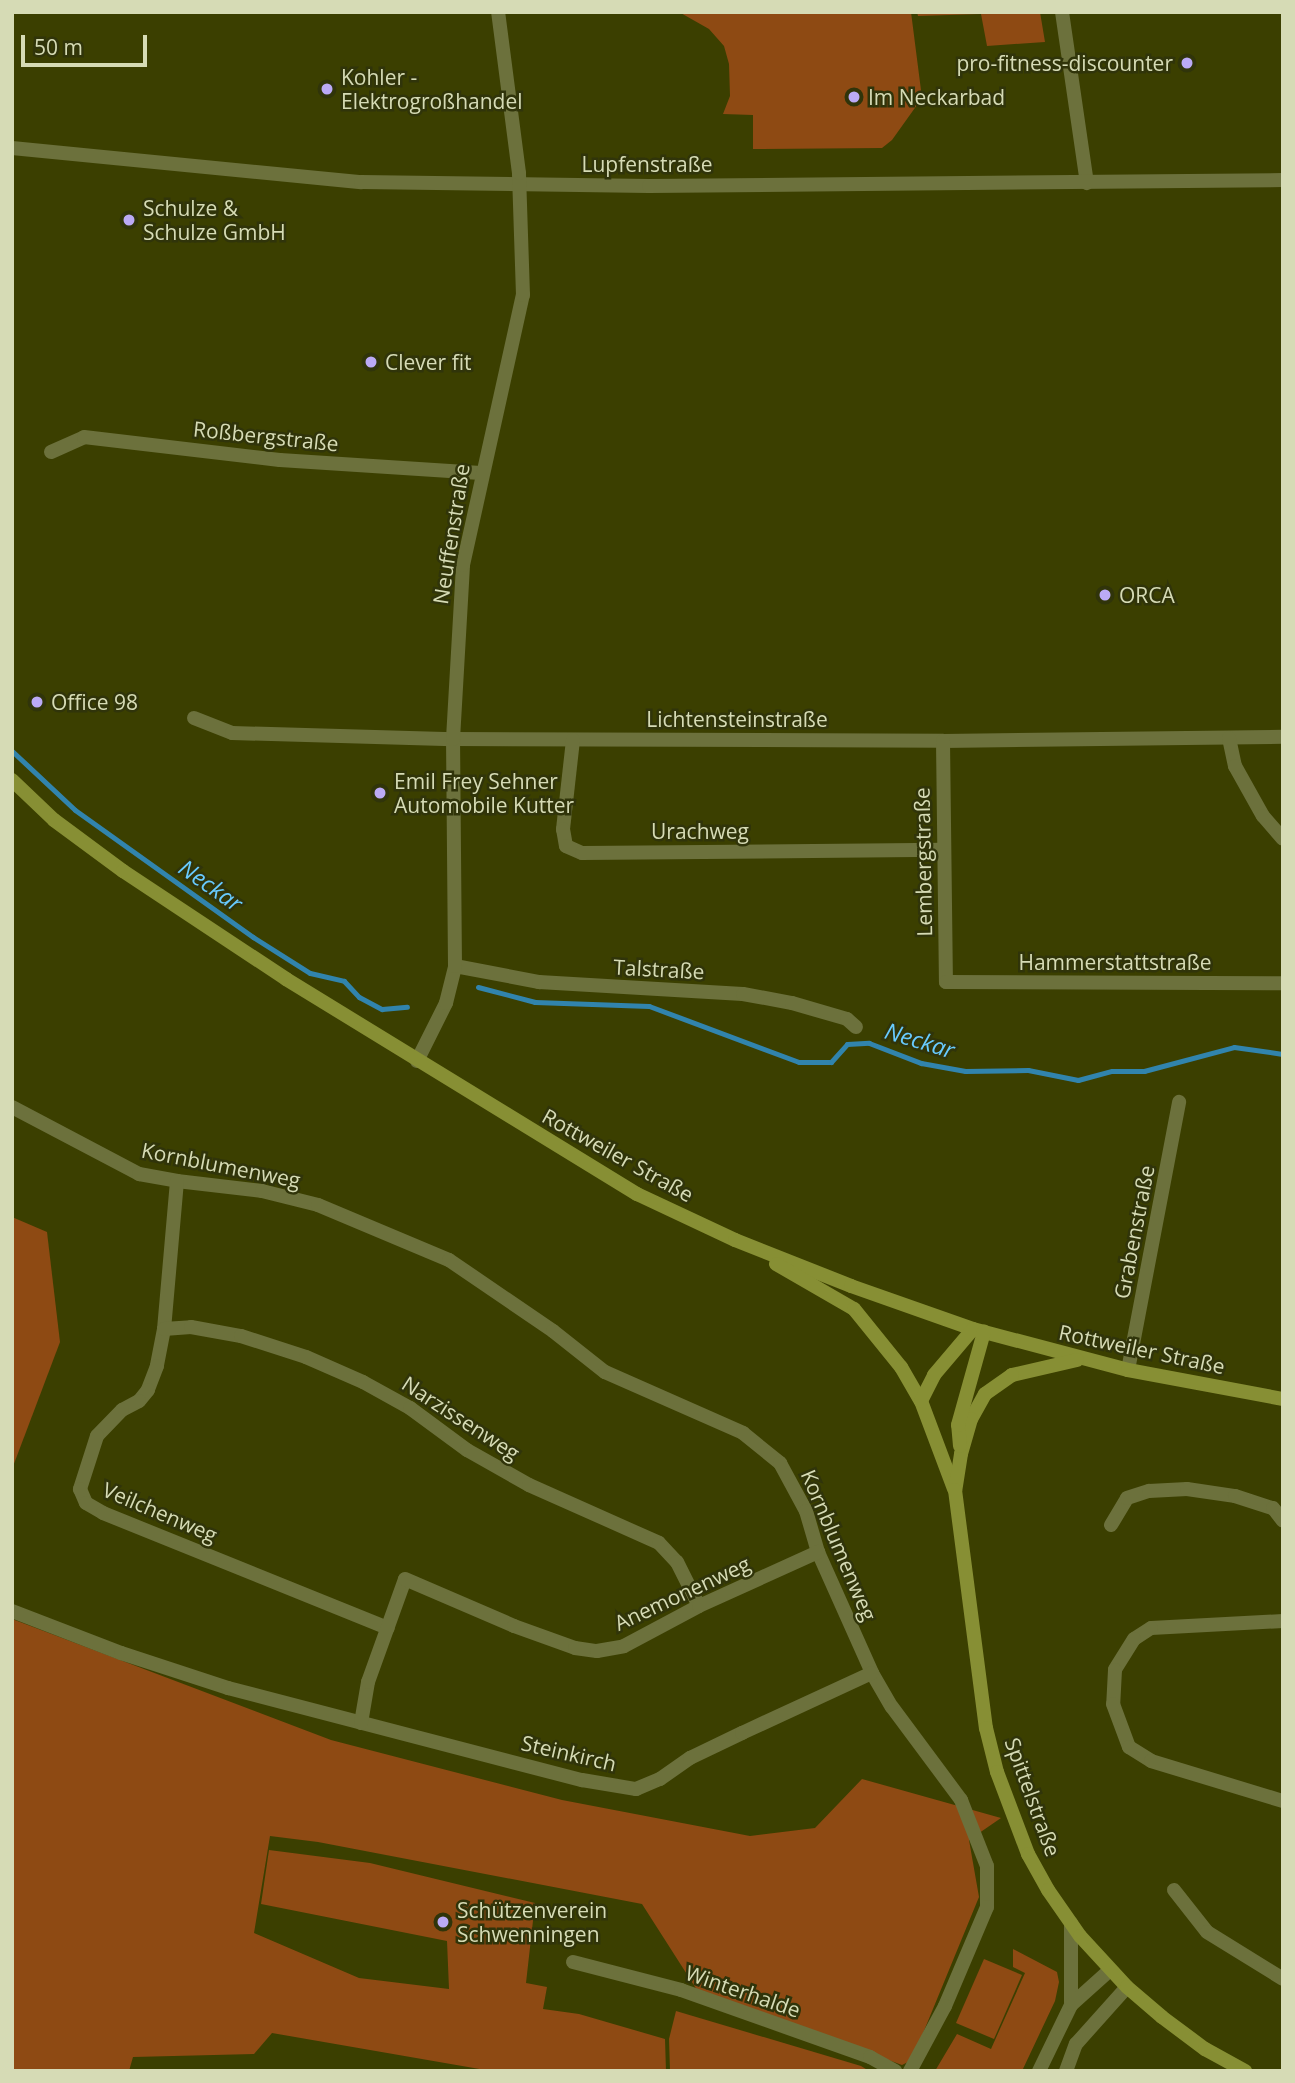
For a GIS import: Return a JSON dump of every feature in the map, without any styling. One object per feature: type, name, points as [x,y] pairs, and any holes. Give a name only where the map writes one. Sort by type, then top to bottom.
[{"type":"main road","name":"Rottweiler Straße","points":[[12,780],[54,820],[122,871],[416,1061],[637,1194],[735,1240],[851,1286],[978,1331],[1128,1370],[1283,1399]]},
{"type":"main road","name":"Spittelstraße","points":[[735,1240],[854,1309],[901,1367],[922,1401],[955,1490],[978,1680],[995,1761],[1028,1854],[1071,1923],[1110,1970],[1127,1987],[1205,2049],[1245,2071]]},
{"type":"main road","name":"Spittelstraße","points":[[961,1454],[958,1425],[978,1331]]},
{"type":"main road","points":[[922,1401],[934,1375],[978,1331]]},
{"type":"main road","name":"Spittelstraße","points":[[955,1490],[971,1419],[985,1394],[1012,1376],[1081,1359]]},
{"type":"street","name":"Neuffenstraße","points":[[416,1061],[446,1003],[455,966],[453,739],[463,565],[481,473],[523,295],[520,184],[498,12]]},
{"type":"street","points":[[1062,12],[1087,183]]},
{"type":"street","name":"Lupfenstraße","points":[[12,148],[361,182],[1087,183],[1283,180]]},
{"type":"street","name":"Roßbergstraße","points":[[51,452],[84,437],[280,460],[481,473]]},
{"type":"street","name":"Lichtensteinstraße","points":[[194,718],[232,733],[453,739],[943,741],[1283,737]]},
{"type":"street","points":[[1229,738],[1235,766],[1263,816],[1283,839]]},
{"type":"street","name":"Urachweg","points":[[573,740],[563,829],[566,846],[582,853],[943,850]]},
{"type":"street","name":"Lembergstraße","points":[[943,741],[946,982]]},
{"type":"street","name":"Talstraße","points":[[455,966],[539,982],[743,994],[792,1003],[847,1019],[856,1027]]},
{"type":"street","name":"Hammerstattstraße","points":[[946,982],[1283,983]]},
{"type":"street","name":"Grabenstraße","points":[[1128,1370],[1179,1102]]},
{"type":"street","name":"Kornblumenweg","points":[[12,1107],[139,1174],[262,1191],[318,1205],[449,1260],[542,1324],[605,1372],[743,1433],[780,1463],[806,1511],[818,1552],[872,1673],[892,1707],[961,1800],[987,1866],[988,1907],[945,2006],[910,2071]]},
{"type":"street","name":"Veilchenweg","points":[[177,1181],[164,1329],[157,1366],[148,1390],[139,1401],[122,1410],[97,1436],[80,1489],[86,1503],[103,1513],[388,1628]]},
{"type":"street","name":"Narzissenweg","points":[[164,1329],[191,1327],[241,1336],[306,1357],[363,1382],[410,1408],[467,1450],[529,1485],[659,1543],[677,1562],[699,1606]]},
{"type":"street","points":[[1111,1525],[1127,1498],[1149,1491],[1187,1489],[1235,1496],[1273,1508],[1283,1521]]},
{"type":"street","name":"Anemonenweg","points":[[388,1628],[405,1579],[514,1626],[575,1648],[597,1651],[624,1646],[699,1606],[818,1552]]},
{"type":"street","name":"Steinkirch","points":[[12,1611],[174,1670],[360,1723],[582,1780],[636,1789],[660,1779],[690,1758],[742,1732],[872,1673]]},
{"type":"street","points":[[1283,1621],[1151,1628],[1133,1639],[1115,1670],[1113,1704],[1129,1747],[1151,1761],[1283,1801]]},
{"type":"street","points":[[360,1723],[368,1682],[388,1628]]},
{"type":"street","points":[[1174,1890],[1208,1932],[1283,1979]]},
{"type":"street","points":[[1071,1923],[1071,2004]]},
{"type":"street","name":"Winterhalde","points":[[573,1962],[681,1990],[870,2057],[895,2071]]},
{"type":"street","points":[[1039,2071],[1071,2004],[1110,1970]]},
{"type":"street","points":[[1066,2071],[1076,2044],[1127,1987]]},
{"type":"shaded area","points":[[679,12],[911,12],[922,98],[892,140],[882,148],[753,149],[753,115],[723,114],[730,96],[729,64],[724,46],[709,29]]},
{"type":"shaded area","points":[[917,12],[1040,12],[1045,42],[987,46],[981,14],[918,16]]},
{"type":"shaded area","points":[[12,1217],[47,1232],[60,1342],[12,1469]]},
{"type":"shaded area","points":[[12,1619],[331,1740],[562,1800],[750,1836],[815,1828],[862,1779],[1001,1818],[969,1840],[979,1897],[912,2060],[902,2065],[697,1990],[642,1904],[318,1842],[270,1836],[254,1933],[359,1978],[449,1989],[447,1941],[261,1904],[269,1850],[370,1863],[535,1903],[526,1983],[547,1987],[543,2009],[579,2014],[665,2039],[666,2071],[491,2071],[272,2033],[254,2054],[133,2057],[129,2071],[12,2071]]},
{"type":"shaded area","points":[[1013,1949],[1057,1972],[1059,1982],[1055,2001],[1022,2071],[935,2071],[957,2034],[991,2049],[1025,1973],[1013,1967]]},
{"type":"shaded area","points":[[984,1959],[1022,1975],[994,2039],[956,2023]]},
{"type":"shaded area","points":[[676,2011],[861,2066],[869,2071],[670,2071],[669,2039]]},
{"type":"waterway","name":"Neckar","points":[[12,751],[75,810],[253,937],[310,973],[344,981],[359,997],[382,1009],[407,1007]]},
{"type":"waterway","name":"Neckar","points":[[478,987],[535,1002],[649,1006],[799,1062],[831,1062],[847,1044],[869,1043],[921,1063],[965,1071],[1028,1070],[1078,1080],[1112,1071],[1144,1071],[1234,1047],[1283,1054]]},
{"type":"place","name":"pro-fitness-discounter","points":[[1187,63]]},
{"type":"place","name":"Kohler - Elektrogroßhandel","points":[[327,89]]},
{"type":"place","name":"Im Neckarbad","points":[[854,97]]},
{"type":"place","name":"Schulze & Schulze GmbH","points":[[129,220]]},
{"type":"place","name":"Clever fit","points":[[371,362]]},
{"type":"place","name":"ORCA","points":[[1105,595]]},
{"type":"place","name":"Office 98","points":[[37,702]]},
{"type":"place","name":"Emil Frey Sehner Automobile Kutter","points":[[380,793]]},
{"type":"place","name":"Schützenverein Schwenningen","points":[[443,1922]]}]
